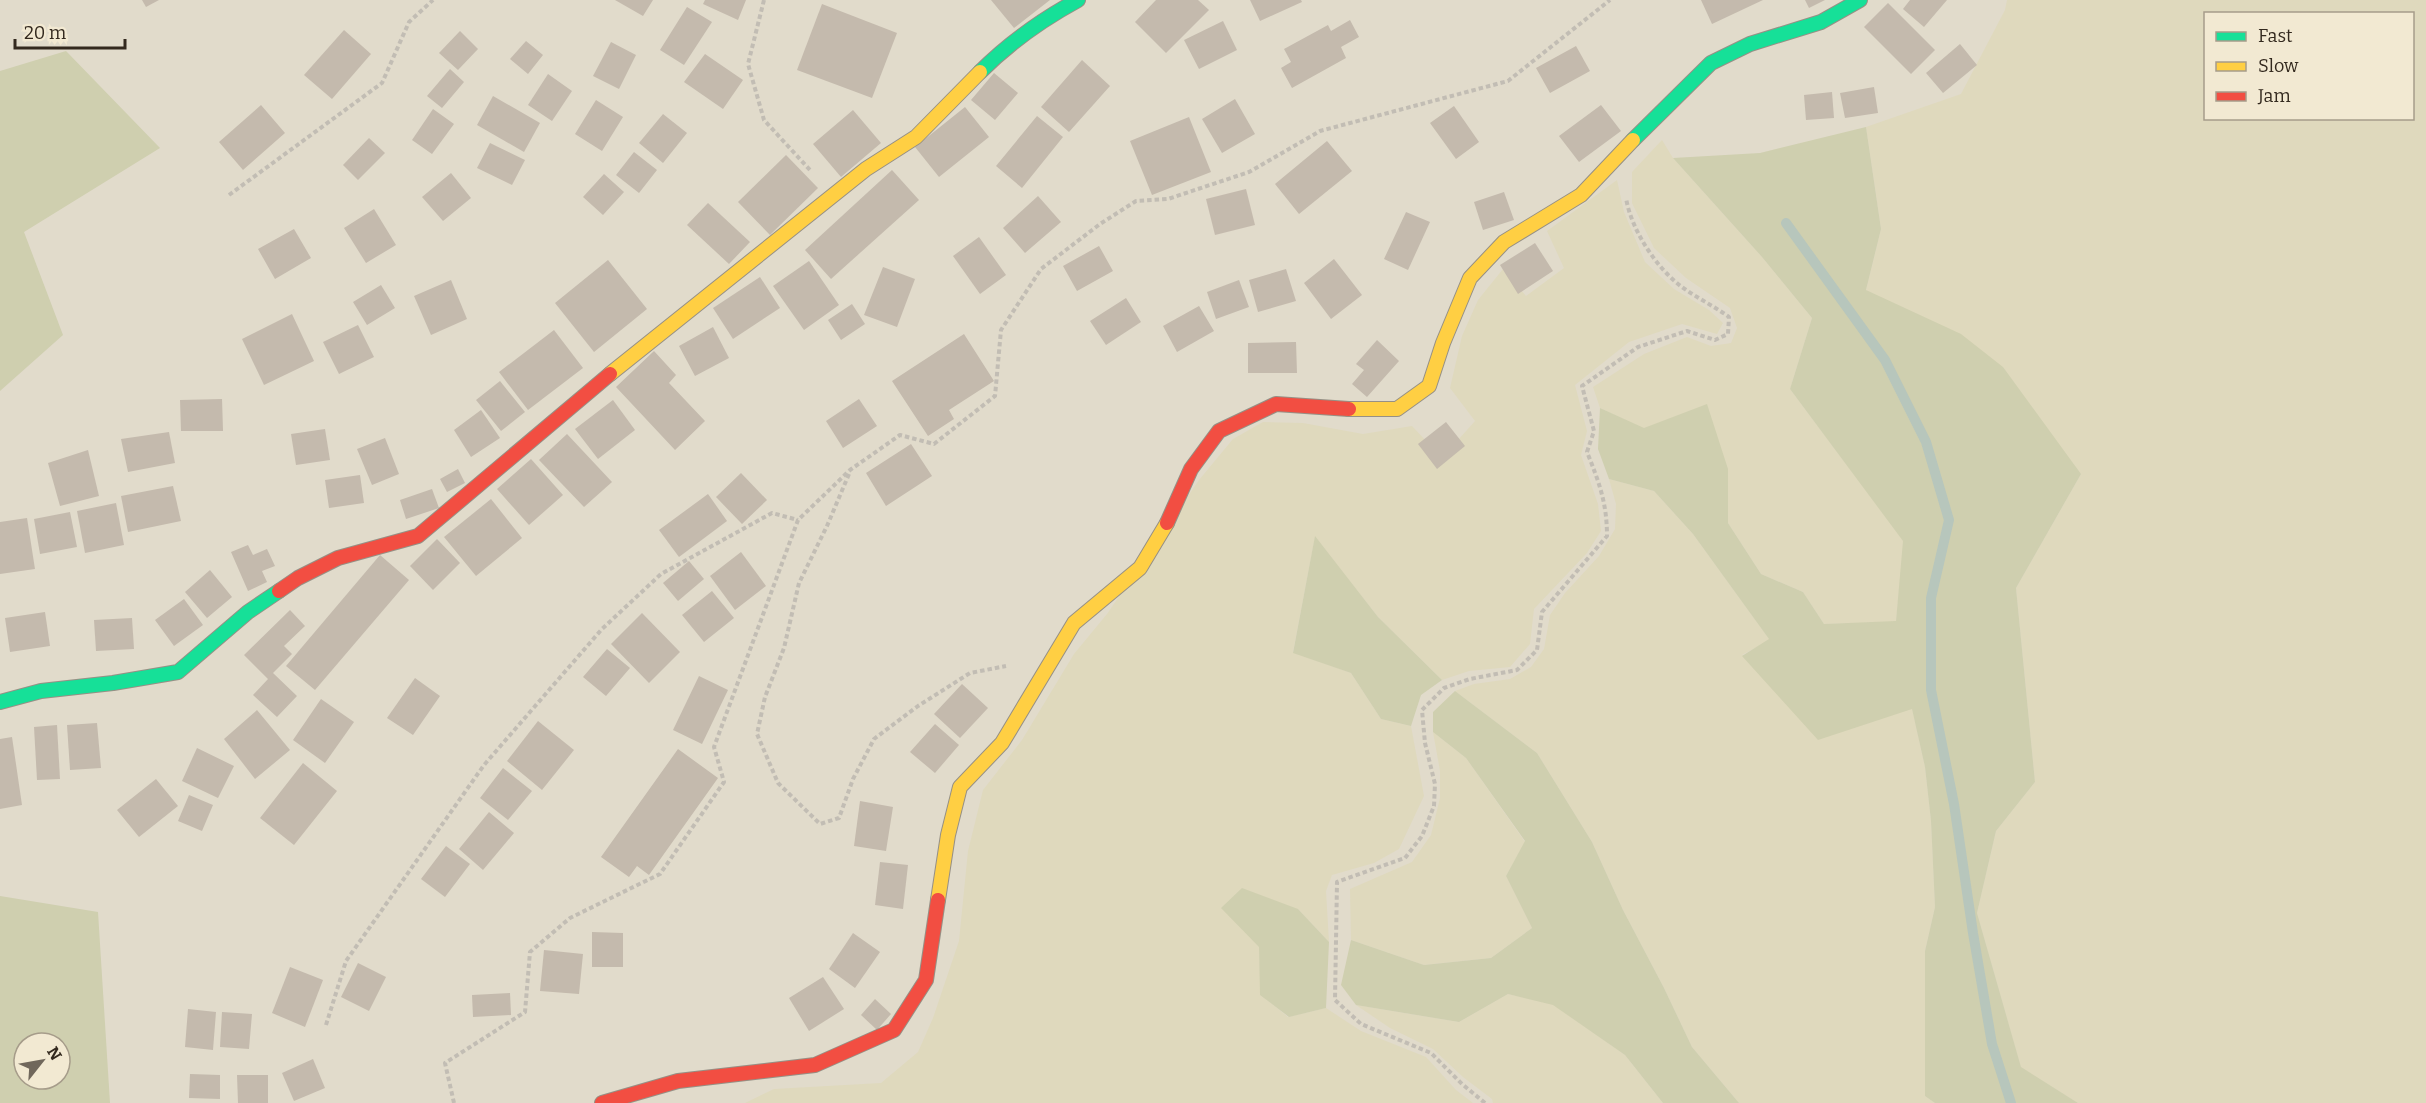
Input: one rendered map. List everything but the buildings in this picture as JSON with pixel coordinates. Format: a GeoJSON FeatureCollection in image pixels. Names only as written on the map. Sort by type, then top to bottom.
{"type":"FeatureCollection","features":[{"type":"Feature","properties":{"kind":"street"},"geometry":{"type":"LineString","coordinates":[[0,702],[41,691],[113,683],[178,672],[248,612],[297,578],[338,558],[418,537],[621,364],[697,306],[866,169],[916,137],[996,56],[1063,8],[1078,0]]}},
{"type":"Feature","properties":{"kind":"street"},"geometry":{"type":"LineString","coordinates":[[602,1103],[678,1081],[815,1065],[894,1030],[926,980],[948,835],[960,787],[1002,743],[1074,623],[1140,568],[1167,523],[1191,469],[1219,430],[1276,404],[1344,409],[1397,409],[1429,386],[1443,342],[1470,279],[1504,242],[1581,195],[1669,103],[1711,63],[1750,44],[1821,22],[1860,0]]}},
{"type":"Feature","properties":{"kind":"path"},"geometry":{"type":"LineString","coordinates":[[229,195],[382,83],[409,22],[433,0]]}},
{"type":"Feature","properties":{"kind":"path"},"geometry":{"type":"LineString","coordinates":[[764,0],[748,64],[764,120],[833,195]]}},
{"type":"Feature","properties":{"kind":"path"},"geometry":{"type":"LineString","coordinates":[[454,1103],[445,1063],[525,1012],[530,952],[570,918],[660,874],[724,782],[714,747],[798,520],[850,470],[900,435],[934,444],[995,396],[1001,330],[1041,269],[1100,224],[1136,201],[1168,199],[1249,172],[1320,131],[1508,81],[1610,0]]}},
{"type":"Feature","properties":{"kind":"path"},"geometry":{"type":"LineString","coordinates":[[1485,1103],[1461,1084],[1431,1053],[1361,1024],[1335,1000],[1337,882],[1405,858],[1422,836],[1434,806],[1435,784],[1425,743],[1422,710],[1444,688],[1470,679],[1516,670],[1537,650],[1542,612],[1607,536],[1607,511],[1587,452],[1594,431],[1582,386],[1638,347],[1687,331],[1715,340],[1728,334],[1728,317],[1681,286],[1652,258],[1628,209],[1619,156]]}},
{"type":"Feature","properties":{"kind":"path"},"geometry":{"type":"LineString","coordinates":[[850,470],[827,526],[799,583],[784,648],[765,697],[757,734],[778,783],[820,824],[839,818],[853,779],[874,739],[918,706],[970,673],[1012,663]]}},
{"type":"Feature","properties":{"kind":"path"},"geometry":{"type":"LineString","coordinates":[[327,1025],[346,961],[484,765],[602,629],[661,574],[707,548],[772,513],[798,520]]}},
{"type":"Feature","properties":{"kind":"shaded area"},"geometry":{"type":"Polygon","coordinates":[[[2007,0],[2426,0],[2426,1103],[2078,1103],[2021,1068],[1977,913],[1996,831],[2035,782],[2016,588],[2081,474],[1866,290],[1881,229],[1866,127],[1961,94],[2005,10],[2007,0]]]}},
{"type":"Feature","properties":{"kind":"shaded area"},"geometry":{"type":"Polygon","coordinates":[[[1662,140],[1673,158],[1762,257],[1812,318],[1790,389],[1904,541],[1896,622],[1824,624],[1803,592],[1761,574],[1728,523],[1728,469],[1600,408],[1593,387],[1644,354],[1687,337],[1711,346],[1731,343],[1737,328],[1730,308],[1686,278],[1654,248],[1632,203],[1632,172],[1662,140]]]}},
{"type":"Feature","properties":{"kind":"shaded area"},"geometry":{"type":"Polygon","coordinates":[[[1617,180],[1624,212],[1645,262],[1674,289],[1709,310],[1723,323],[1717,334],[1682,324],[1629,342],[1575,385],[1587,431],[1581,455],[1598,504],[1601,531],[1587,553],[1534,609],[1530,644],[1510,667],[1469,671],[1442,680],[1378,617],[1315,537],[1293,652],[1351,673],[1381,719],[1411,726],[1424,796],[1399,849],[1374,863],[1332,875],[1326,891],[1329,942],[1298,909],[1259,947],[1261,995],[1288,1017],[1326,1008],[1361,1031],[1426,1057],[1456,1090],[1473,1103],[745,1103],[774,1089],[881,1083],[918,1052],[933,1018],[959,941],[968,851],[983,790],[1022,740],[1074,654],[1107,614],[1199,480],[1233,439],[1263,422],[1303,423],[1363,434],[1412,426],[1442,458],[1475,421],[1450,388],[1462,336],[1478,300],[1503,269],[1526,296],[1564,268],[1547,231],[1617,180]]]}},
{"type":"Feature","properties":{"kind":"shaded area"},"geometry":{"type":"Polygon","coordinates":[[[1609,479],[1654,491],[1693,534],[1770,640],[1742,655],[1912,708],[1925,767],[1931,821],[1935,907],[1925,951],[1925,1096],[1935,1103],[1739,1103],[1692,1047],[1623,910],[1592,842],[1537,753],[1455,691],[1474,684],[1510,679],[1531,667],[1544,649],[1550,615],[1565,593],[1599,556],[1615,529],[1616,504],[1609,479]]]}},
{"type":"Feature","properties":{"kind":"shaded area"},"geometry":{"type":"Polygon","coordinates":[[[1433,732],[1466,758],[1525,842],[1506,876],[1532,928],[1491,958],[1424,965],[1351,940],[1350,889],[1412,862],[1431,835],[1440,798],[1440,771],[1433,732]]]}},
{"type":"Feature","properties":{"kind":"shaded area"},"geometry":{"type":"Polygon","coordinates":[[[1508,994],[1553,1004],[1625,1055],[1663,1103],[1493,1103],[1492,1099],[1463,1077],[1433,1049],[1390,1028],[1356,1005],[1459,1022],[1508,994]]]}},
{"type":"Feature","properties":{"kind":"green space"},"geometry":{"type":"Polygon","coordinates":[[[66,51],[160,148],[24,232],[63,335],[0,391],[0,71],[66,51]]]}},
{"type":"Feature","properties":{"kind":"green space"},"geometry":{"type":"Polygon","coordinates":[[[1866,127],[1881,229],[1866,290],[1961,334],[2003,367],[2081,474],[2016,588],[2035,782],[1996,831],[1977,913],[2021,1067],[2078,1103],[1935,1103],[1925,1096],[1925,951],[1935,907],[1931,821],[1925,767],[1912,709],[1818,740],[1742,656],[1769,639],[1693,534],[1654,491],[1609,479],[1598,449],[1600,408],[1644,428],[1707,404],[1728,469],[1728,523],[1761,574],[1803,592],[1824,624],[1896,621],[1903,541],[1790,389],[1812,318],[1762,257],[1673,158],[1760,153],[1866,127]]]}},
{"type":"Feature","properties":{"kind":"green space"},"geometry":{"type":"Polygon","coordinates":[[[1315,536],[1378,617],[1442,680],[1421,695],[1411,726],[1381,719],[1351,673],[1293,653],[1315,536]]]}},
{"type":"Feature","properties":{"kind":"green space"},"geometry":{"type":"Polygon","coordinates":[[[1455,691],[1537,753],[1592,842],[1623,910],[1692,1047],[1739,1103],[1663,1103],[1625,1055],[1553,1005],[1508,994],[1459,1022],[1356,1005],[1341,985],[1351,940],[1424,965],[1491,958],[1532,928],[1506,876],[1525,841],[1466,758],[1433,732],[1433,712],[1455,691]]]}},
{"type":"Feature","properties":{"kind":"green space"},"geometry":{"type":"Polygon","coordinates":[[[1242,888],[1298,909],[1329,942],[1326,1008],[1289,1017],[1260,995],[1259,947],[1221,908],[1242,888]]]}},
{"type":"Feature","properties":{"kind":"green space"},"geometry":{"type":"Polygon","coordinates":[[[0,896],[98,912],[110,1103],[0,1103],[0,896]]]}},
{"type":"Feature","properties":{"kind":"waterway"},"geometry":{"type":"LineString","coordinates":[[1786,223],[1885,360],[1926,442],[1949,520],[1931,598],[1931,690],[1954,804],[1992,1044],[2011,1103]]}},
{"type":"Feature","properties":{"kind":"traffic: fast"},"geometry":{"type":"LineString","coordinates":[[980,72],[1026,33],[1078,0]]}},
{"type":"Feature","properties":{"kind":"traffic: fast"},"geometry":{"type":"LineString","coordinates":[[1633,140],[1711,63],[1750,44],[1821,22],[1860,0]]}},
{"type":"Feature","properties":{"kind":"traffic: fast"},"geometry":{"type":"LineString","coordinates":[[0,702],[41,691],[113,683],[178,672],[248,612],[279,591]]}},
{"type":"Feature","properties":{"kind":"traffic: slow"},"geometry":{"type":"LineString","coordinates":[[610,374],[866,169],[916,137],[980,72]]}},
{"type":"Feature","properties":{"kind":"traffic: slow"},"geometry":{"type":"LineString","coordinates":[[1349,409],[1397,409],[1429,386],[1443,343],[1470,278],[1504,242],[1581,195],[1633,140]]}},
{"type":"Feature","properties":{"kind":"traffic: slow"},"geometry":{"type":"LineString","coordinates":[[938,900],[948,835],[960,787],[1002,743],[1074,623],[1140,568],[1167,523]]}},
{"type":"Feature","properties":{"kind":"traffic: jam"},"geometry":{"type":"LineString","coordinates":[[279,591],[298,578],[338,558],[418,536],[610,374]]}},
{"type":"Feature","properties":{"kind":"traffic: jam"},"geometry":{"type":"LineString","coordinates":[[1167,523],[1191,469],[1219,431],[1276,404],[1349,409]]}},
{"type":"Feature","properties":{"kind":"traffic: jam"},"geometry":{"type":"LineString","coordinates":[[602,1103],[678,1081],[815,1065],[894,1030],[926,980],[938,900]]}}]}
